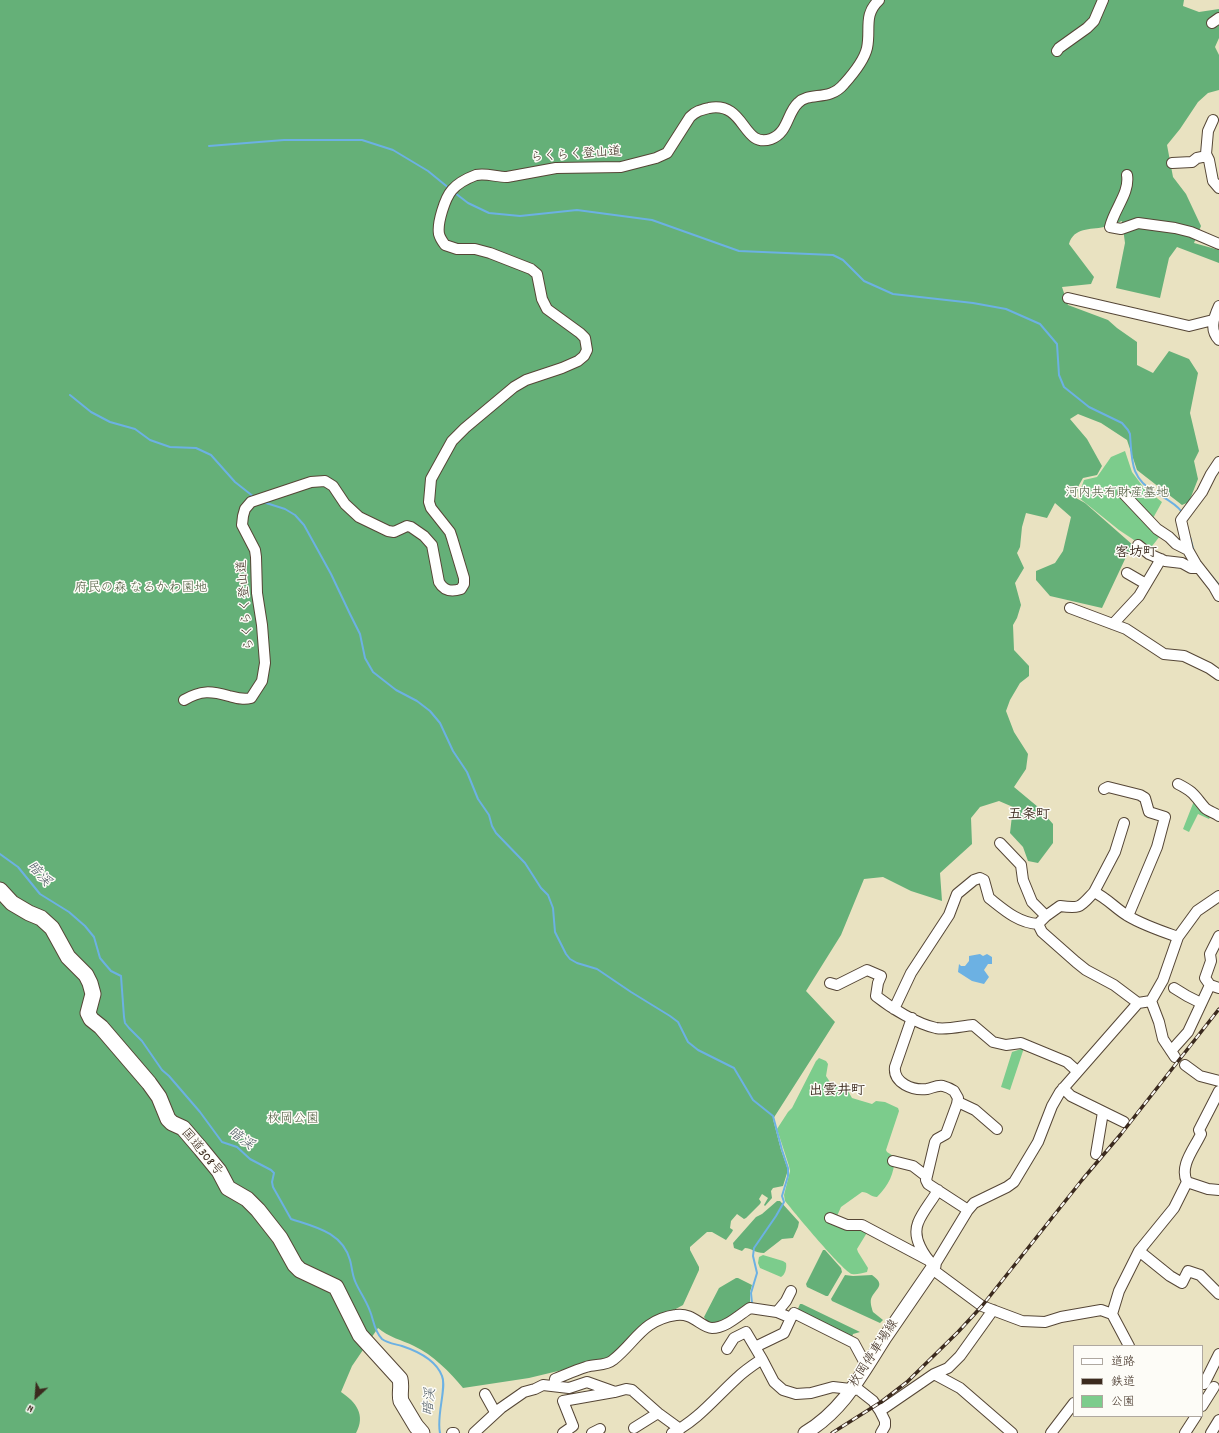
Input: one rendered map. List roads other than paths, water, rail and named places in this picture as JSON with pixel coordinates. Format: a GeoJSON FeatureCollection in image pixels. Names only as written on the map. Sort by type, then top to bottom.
{"type":"FeatureCollection","features":[{"type":"Feature","properties":{"kind":"highway","name":"国道308号"},"geometry":{"type":"LineString","coordinates":[[0,890],[12,903],[41,918],[52,928],[68,957],[86,975],[90,982],[93,994],[88,1013],[89,1016],[99,1024],[149,1083],[159,1097],[168,1119],[172,1123],[183,1128],[219,1171],[228,1188],[247,1199],[258,1210],[280,1238],[295,1265],[300,1270],[336,1287],[360,1335],[400,1379],[401,1401],[422,1433]]}},
{"type":"Feature","properties":{"kind":"main road","name":"枚岡停車場線"},"geometry":{"type":"LineString","coordinates":[[805,1433],[818,1425],[837,1408],[852,1390],[932,1265]]}},
{"type":"Feature","properties":{"kind":"street","name":"らくらく登山道"},"geometry":{"type":"LineString","coordinates":[[184,700],[194,694],[204,692],[220,693],[245,699],[251,698],[262,681],[265,663],[262,625],[257,593],[256,557],[255,550],[242,525],[245,509],[251,502],[318,480],[325,481],[333,486],[345,504],[359,517],[388,531],[394,532],[407,526],[418,531],[429,540],[432,545],[441,587],[446,590],[453,591],[461,589],[464,584],[463,571],[450,532],[431,508],[429,502],[428,495],[431,479],[452,441],[520,382],[562,368],[578,361],[584,356],[587,350],[585,338],[547,310],[542,299],[537,274],[531,269],[490,253],[475,249],[457,249],[445,245],[439,234],[440,219],[452,190],[468,178],[478,175],[488,174],[507,177],[556,168],[621,167],[656,158],[667,153],[690,117],[695,112],[716,107],[724,108],[733,112],[750,135],[755,138],[765,140],[777,136],[784,128],[798,102],[804,99],[832,94],[843,85],[851,75],[865,54],[867,48],[870,12],[879,0]]}},
{"type":"Feature","properties":{"kind":"street"},"geometry":{"type":"LineString","coordinates":[[1057,51],[1058,48],[1091,25],[1103,0]]}},
{"type":"Feature","properties":{"kind":"street"},"geometry":{"type":"LineString","coordinates":[[1213,120],[1208,131],[1206,154],[1213,181],[1219,188]]}},
{"type":"Feature","properties":{"kind":"street"},"geometry":{"type":"LineString","coordinates":[[1172,163],[1192,162],[1197,158],[1207,156]]}},
{"type":"Feature","properties":{"kind":"street"},"geometry":{"type":"LineString","coordinates":[[1127,174],[1128,180],[1125,195],[1113,217],[1110,227],[1121,229],[1138,224],[1175,228],[1191,232],[1219,244]]}},
{"type":"Feature","properties":{"kind":"street"},"geometry":{"type":"LineString","coordinates":[[1068,298],[1188,326],[1213,320]]}},
{"type":"Feature","properties":{"kind":"street"},"geometry":{"type":"LineString","coordinates":[[1219,306],[1213,320],[1214,333],[1219,340]]}},
{"type":"Feature","properties":{"kind":"street"},"geometry":{"type":"LineString","coordinates":[[1219,462],[1202,492],[1182,520],[1188,550],[1219,596]]}},
{"type":"Feature","properties":{"kind":"street"},"geometry":{"type":"LineString","coordinates":[[1123,493],[1157,529],[1176,544],[1188,550]]}},
{"type":"Feature","properties":{"kind":"street"},"geometry":{"type":"LineString","coordinates":[[1138,545],[1150,554],[1165,561],[1182,563],[1191,568],[1199,568]]}},
{"type":"Feature","properties":{"kind":"street"},"geometry":{"type":"LineString","coordinates":[[1113,624],[1138,596],[1160,559]]}},
{"type":"Feature","properties":{"kind":"street"},"geometry":{"type":"LineString","coordinates":[[1127,573],[1146,584]]}},
{"type":"Feature","properties":{"kind":"street"},"geometry":{"type":"LineString","coordinates":[[1070,608],[1126,629],[1164,654],[1184,656],[1209,668],[1219,675]]}},
{"type":"Feature","properties":{"kind":"street"},"geometry":{"type":"LineString","coordinates":[[1178,784],[1195,795],[1205,809],[1219,816]]}},
{"type":"Feature","properties":{"kind":"street"},"geometry":{"type":"LineString","coordinates":[[1104,788],[1108,787],[1140,795],[1145,798],[1149,812],[1165,817],[1157,847],[1128,916]]}},
{"type":"Feature","properties":{"kind":"street"},"geometry":{"type":"LineString","coordinates":[[894,1009],[911,972],[950,915],[957,894],[974,880],[980,878],[984,880],[989,898],[1009,912],[1014,918],[1032,924],[1038,924],[1060,906],[1073,908],[1081,906],[1094,892],[1115,852],[1124,823]]}},
{"type":"Feature","properties":{"kind":"street"},"geometry":{"type":"LineString","coordinates":[[1000,843],[1021,865],[1023,880],[1032,902],[1046,916]]}},
{"type":"Feature","properties":{"kind":"street"},"geometry":{"type":"LineString","coordinates":[[1094,892],[1128,916],[1157,929],[1178,936]]}},
{"type":"Feature","properties":{"kind":"street"},"geometry":{"type":"LineString","coordinates":[[1151,1001],[1163,980],[1178,936],[1197,911],[1217,900]]}},
{"type":"Feature","properties":{"kind":"street"},"geometry":{"type":"LineString","coordinates":[[1038,924],[1042,932],[1086,970],[1114,985],[1138,1003]]}},
{"type":"Feature","properties":{"kind":"street"},"geometry":{"type":"LineString","coordinates":[[1151,1001],[1159,1022],[1163,1039],[1173,1054],[1188,1032],[1201,1003],[1215,986],[1205,978],[1211,961],[1210,954],[1219,936]]}},
{"type":"Feature","properties":{"kind":"street"},"geometry":{"type":"LineString","coordinates":[[830,983],[837,985],[867,970],[881,976],[878,983],[876,996],[894,1009],[912,1018],[937,1028],[973,1025],[993,1042],[1006,1045],[1021,1043],[1067,1062],[1077,1071]]}},
{"type":"Feature","properties":{"kind":"street"},"geometry":{"type":"LineString","coordinates":[[1174,988],[1201,1003]]}},
{"type":"Feature","properties":{"kind":"street"},"geometry":{"type":"LineString","coordinates":[[932,1265],[974,1203],[1007,1188],[1014,1182],[1038,1142],[1052,1106],[1063,1088],[1077,1071],[1138,1003],[1151,1001]]}},
{"type":"Feature","properties":{"kind":"street"},"geometry":{"type":"LineString","coordinates":[[912,1018],[894,1073],[896,1078],[901,1082],[915,1088],[928,1088],[935,1086],[948,1087],[954,1091],[958,1098],[958,1102],[946,1134],[937,1139],[935,1142],[926,1180],[928,1184],[968,1210]]}},
{"type":"Feature","properties":{"kind":"street"},"geometry":{"type":"LineString","coordinates":[[1185,1065],[1200,1076],[1219,1081]]}},
{"type":"Feature","properties":{"kind":"street"},"geometry":{"type":"LineString","coordinates":[[1063,1088],[1071,1096],[1124,1122]]}},
{"type":"Feature","properties":{"kind":"street"},"geometry":{"type":"LineString","coordinates":[[1219,1091],[1198,1130],[1201,1134],[1184,1168],[1184,1176],[1187,1182],[1208,1189],[1219,1190]]}},
{"type":"Feature","properties":{"kind":"street"},"geometry":{"type":"LineString","coordinates":[[958,1102],[974,1110],[997,1129]]}},
{"type":"Feature","properties":{"kind":"street"},"geometry":{"type":"LineString","coordinates":[[1096,1154],[1103,1112]]}},
{"type":"Feature","properties":{"kind":"street"},"geometry":{"type":"LineString","coordinates":[[893,1162],[913,1166],[926,1176]]}},
{"type":"Feature","properties":{"kind":"street"},"geometry":{"type":"LineString","coordinates":[[1112,1314],[1126,1273],[1139,1251],[1174,1208],[1187,1182]]}},
{"type":"Feature","properties":{"kind":"street"},"geometry":{"type":"LineString","coordinates":[[932,1265],[919,1244],[917,1224],[938,1190]]}},
{"type":"Feature","properties":{"kind":"street"},"geometry":{"type":"LineString","coordinates":[[830,1218],[847,1225],[862,1226],[932,1265],[982,1306],[1022,1321],[1045,1322],[1061,1317],[1101,1310],[1112,1314],[1126,1342]]}},
{"type":"Feature","properties":{"kind":"street"},"geometry":{"type":"LineString","coordinates":[[1139,1251],[1170,1276],[1182,1283],[1188,1271],[1200,1275],[1219,1294]]}},
{"type":"Feature","properties":{"kind":"street"},"geometry":{"type":"LineString","coordinates":[[777,1312],[786,1301],[791,1291]]}},
{"type":"Feature","properties":{"kind":"street"},"geometry":{"type":"LineString","coordinates":[[554,1386],[555,1379],[587,1366],[612,1362],[647,1326],[660,1318],[677,1315],[688,1316],[713,1328],[727,1323],[750,1308],[777,1312],[791,1318]]}},
{"type":"Feature","properties":{"kind":"street"},"geometry":{"type":"LineString","coordinates":[[880,1411],[934,1374],[948,1368],[960,1356],[992,1310]]}},
{"type":"Feature","properties":{"kind":"street"},"geometry":{"type":"LineString","coordinates":[[755,1347],[784,1333],[794,1313],[854,1343],[866,1367]]}},
{"type":"Feature","properties":{"kind":"street"},"geometry":{"type":"LineString","coordinates":[[727,1349],[734,1338],[746,1332],[774,1382],[783,1390],[796,1394],[811,1393],[833,1386],[859,1390],[873,1401],[880,1411],[885,1421],[885,1426],[881,1433]]}},
{"type":"Feature","properties":{"kind":"street"},"geometry":{"type":"LineString","coordinates":[[1203,1404],[1210,1386],[1219,1354]]}},
{"type":"Feature","properties":{"kind":"street"},"geometry":{"type":"LineString","coordinates":[[563,1433],[573,1426],[563,1401],[626,1389],[632,1390],[676,1431],[716,1399],[737,1378],[762,1359]]}},
{"type":"Feature","properties":{"kind":"street"},"geometry":{"type":"LineString","coordinates":[[934,1374],[960,1388],[1012,1433]]}},
{"type":"Feature","properties":{"kind":"street"},"geometry":{"type":"LineString","coordinates":[[474,1433],[496,1412],[524,1392],[542,1385],[569,1388],[587,1382],[615,1392]]}},
{"type":"Feature","properties":{"kind":"street"},"geometry":{"type":"LineString","coordinates":[[485,1394],[496,1412]]}},
{"type":"Feature","properties":{"kind":"street"},"geometry":{"type":"LineString","coordinates":[[1051,1433],[1073,1404]]}},
{"type":"Feature","properties":{"kind":"street"},"geometry":{"type":"LineString","coordinates":[[634,1428],[658,1413]]}},
{"type":"Feature","properties":{"kind":"street"},"geometry":{"type":"LineString","coordinates":[[1185,1433],[1195,1417]]}},
{"type":"Feature","properties":{"kind":"street"},"geometry":{"type":"LineString","coordinates":[[1211,1433],[1219,1420]]}},
{"type":"Feature","properties":{"kind":"water"},"geometry":{"type":"Polygon","coordinates":[[[980,954],[983,956],[987,954],[992,957],[992,964],[988,964],[984,970],[989,977],[984,984],[972,981],[958,972],[959,964],[961,966],[965,966],[969,961],[969,956],[980,954]]]}},
{"type":"Feature","properties":{"kind":"waterway"},"geometry":{"type":"LineString","coordinates":[[209,146],[284,140],[362,140],[393,150],[428,171],[450,189]]}},
{"type":"Feature","properties":{"kind":"waterway"},"geometry":{"type":"LineString","coordinates":[[455,193],[468,203],[489,213],[520,216],[577,210],[652,220],[739,251],[833,255],[843,260],[864,281],[893,294],[973,303],[1006,309],[1040,324],[1057,344],[1059,375],[1064,387],[1089,407],[1122,423],[1130,434],[1132,461],[1141,481],[1182,512]]}},
{"type":"Feature","properties":{"kind":"waterway"},"geometry":{"type":"LineString","coordinates":[[70,395],[91,412],[110,422],[135,429],[150,440],[170,447],[196,448],[211,455],[235,482],[254,497]]}},
{"type":"Feature","properties":{"kind":"waterway"},"geometry":{"type":"LineString","coordinates":[[263,502],[285,509],[295,515],[304,525],[331,574],[360,634],[365,658],[373,672],[396,690],[417,701],[430,711],[440,723],[453,751],[467,772],[478,799],[489,815],[496,833],[525,863],[541,888],[548,895],[553,908],[555,932],[570,959],[577,963],[597,969],[678,1022],[688,1042],[698,1050],[734,1068],[753,1100],[773,1116],[788,1168],[788,1176],[782,1196],[784,1202],[754,1248],[753,1256],[757,1273],[751,1293],[752,1303]]}},
{"type":"Feature","properties":{"kind":"waterway"},"geometry":{"type":"LineString","coordinates":[[1190,537],[1194,552]]}},
{"type":"Feature","properties":{"kind":"waterway"},"geometry":{"type":"LineString","coordinates":[[1208,572],[1219,585]]}},
{"type":"Feature","properties":{"kind":"waterway","name":"暗渓"},"geometry":{"type":"LineString","coordinates":[[0,854],[18,867],[40,894],[69,912],[85,926],[94,937],[100,958],[111,971],[121,976],[125,1023],[142,1041],[162,1070],[200,1112],[222,1142],[237,1147],[250,1159],[274,1173],[272,1182],[273,1187],[291,1219],[318,1228],[334,1237],[341,1243],[350,1260],[353,1276],[368,1307],[379,1336],[386,1342],[420,1353],[431,1361],[439,1370],[443,1381],[443,1394],[439,1418],[440,1433]]}},
{"type":"Feature","properties":{"kind":"railway"},"geometry":{"type":"LineString","coordinates":[[832,1433],[881,1402],[907,1382],[982,1306],[1082,1180],[1121,1134],[1219,1009]]}},
{"type":"Feature","properties":{"kind":"district","name":"客坊町"},"geometry":{"type":"Point","coordinates":[1136,554]}},
{"type":"Feature","properties":{"kind":"district","name":"五条町"},"geometry":{"type":"Point","coordinates":[1029,816]}},
{"type":"Feature","properties":{"kind":"district","name":"出雲井町"},"geometry":{"type":"Point","coordinates":[837,1092]}},
{"type":"Feature","properties":{"kind":"park label","name":"河内共有財産墓地"},"geometry":{"type":"Point","coordinates":[1117,494]}},
{"type":"Feature","properties":{"kind":"park label","name":"府民の森 なるかわ園地"},"geometry":{"type":"Point","coordinates":[141,589]}},
{"type":"Feature","properties":{"kind":"park label","name":"枚岡公園"},"geometry":{"type":"Point","coordinates":[293,1120]}}]}
